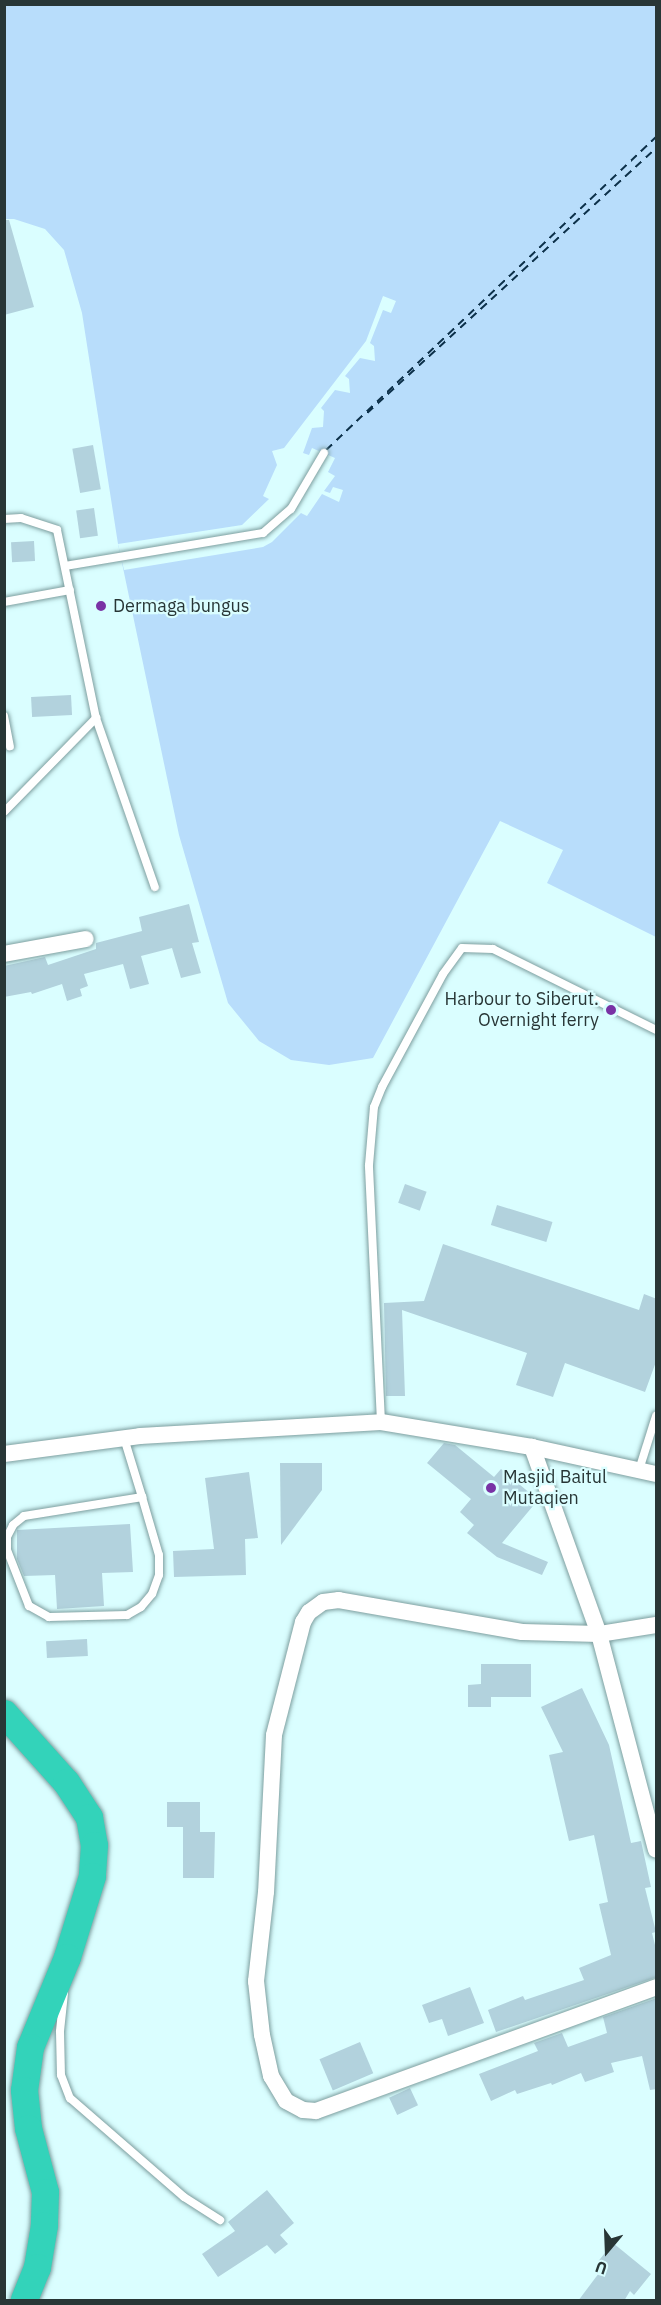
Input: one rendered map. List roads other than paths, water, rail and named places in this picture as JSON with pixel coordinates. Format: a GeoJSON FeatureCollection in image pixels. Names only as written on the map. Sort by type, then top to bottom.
{"type":"FeatureCollection","features":[{"type":"Feature","properties":{"kind":"highway"},"geometry":{"type":"LineString","coordinates":[[4,1713],[66,1782],[89,1817],[94,1845],[92,1876],[67,1957],[30,2047],[24,2090],[28,2128],[45,2192],[44,2225],[37,2267],[24,2301]]}},
{"type":"Feature","properties":{"kind":"street"},"geometry":{"type":"LineString","coordinates":[[4,954],[86,939]]}},
{"type":"Feature","properties":{"kind":"street"},"geometry":{"type":"LineString","coordinates":[[4,1454],[124,1438],[374,1423],[532,1447],[657,1474]]}},
{"type":"Feature","properties":{"kind":"street"},"geometry":{"type":"LineString","coordinates":[[532,1447],[599,1634],[654,1826],[657,1850]]}},
{"type":"Feature","properties":{"kind":"street"},"geometry":{"type":"LineString","coordinates":[[657,1625],[599,1634],[522,1632],[339,1600],[323,1602],[309,1612],[303,1622],[274,1735],[266,1892],[256,1981],[262,2035],[271,2076],[286,2101],[303,2110],[316,2111],[657,1987]]}},
{"type":"Feature","properties":{"kind":"lane"},"geometry":{"type":"LineString","coordinates":[[65,566],[263,533],[291,509],[324,453]]}},
{"type":"Feature","properties":{"kind":"lane"},"geometry":{"type":"LineString","coordinates":[[4,519],[21,518],[57,530],[96,718],[154,887]]}},
{"type":"Feature","properties":{"kind":"lane"},"geometry":{"type":"LineString","coordinates":[[4,602],[70,590]]}},
{"type":"Feature","properties":{"kind":"lane"},"geometry":{"type":"LineString","coordinates":[[4,716],[10,746]]}},
{"type":"Feature","properties":{"kind":"lane"},"geometry":{"type":"LineString","coordinates":[[4,812],[96,718]]}},
{"type":"Feature","properties":{"kind":"lane"},"geometry":{"type":"LineString","coordinates":[[374,1423],[369,1165],[374,1107],[382,1087],[443,974],[462,948],[493,950],[657,1030]]}},
{"type":"Feature","properties":{"kind":"lane"},"geometry":{"type":"LineString","coordinates":[[639,1470],[657,1416]]}},
{"type":"Feature","properties":{"kind":"lane"},"geometry":{"type":"LineString","coordinates":[[124,1438],[142,1497],[159,1555],[159,1575],[152,1594],[141,1607],[127,1615],[49,1617],[29,1606],[6,1550],[7,1537],[13,1525],[24,1516],[142,1497]]}},
{"type":"Feature","properties":{"kind":"lane"},"geometry":{"type":"LineString","coordinates":[[67,1957],[61,2075],[70,2098],[184,2197],[220,2220]]}},
{"type":"Feature","properties":{"kind":"water"},"geometry":{"type":"Polygon","coordinates":[[[5,5],[656,5],[656,937],[547,883],[563,850],[500,821],[373,1058],[329,1065],[291,1060],[259,1041],[228,1003],[179,835],[118,544],[82,313],[64,250],[45,229],[14,219],[5,219],[5,5]]]}},
{"type":"Feature","properties":{"kind":"place","name":"Dermaga bungus"},"geometry":{"type":"Point","coordinates":[101,606]}},
{"type":"Feature","properties":{"kind":"place","name":"Harbour to Siberut. Overnight ferry"},"geometry":{"type":"Point","coordinates":[611,1010]}},
{"type":"Feature","properties":{"kind":"place","name":"Masjid Baitul Mutaqien"},"geometry":{"type":"Point","coordinates":[491,1488]}}]}
